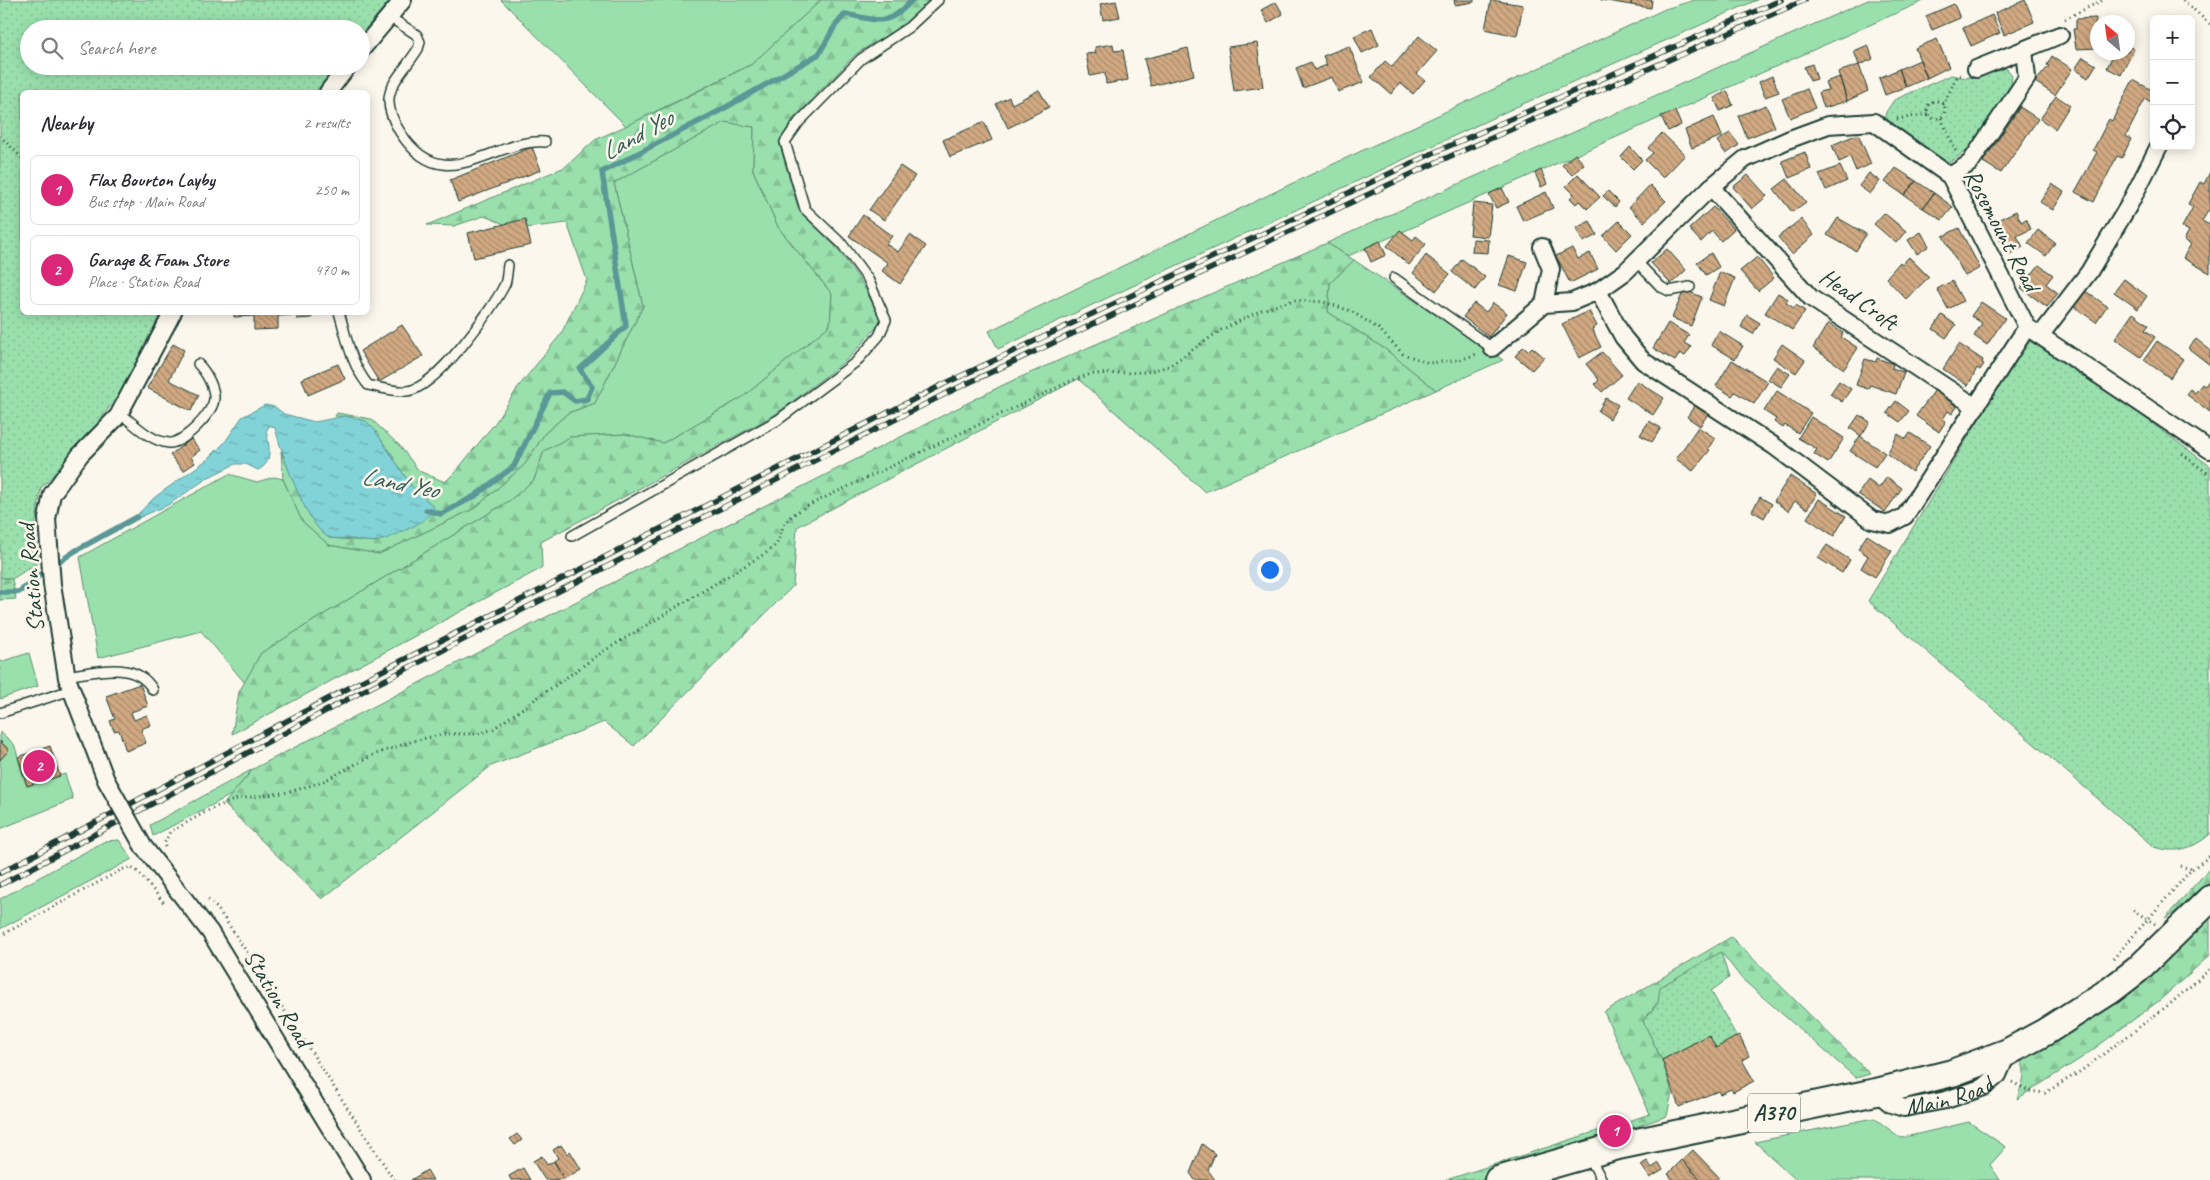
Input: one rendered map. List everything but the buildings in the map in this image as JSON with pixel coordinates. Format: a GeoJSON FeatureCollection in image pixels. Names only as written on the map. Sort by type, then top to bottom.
{"type":"FeatureCollection","features":[{"type":"Feature","properties":{"kind":"main road","name":"Main Road"},"geometry":{"type":"LineString","coordinates":[[1498,1180],[1618,1146],[1876,1092],[1952,1073],[2003,1063],[2045,1032],[2089,1006],[2137,970],[2210,899]]}},
{"type":"Feature","properties":{"kind":"street"},"geometry":{"type":"LineString","coordinates":[[370,39],[403,0]]}},
{"type":"Feature","properties":{"kind":"street"},"geometry":{"type":"LineString","coordinates":[[1976,69],[2060,35]]}},
{"type":"Feature","properties":{"kind":"street"},"geometry":{"type":"LineString","coordinates":[[1956,172],[1970,163],[2027,78],[2024,50]]}},
{"type":"Feature","properties":{"kind":"street"},"geometry":{"type":"LineString","coordinates":[[330,90],[341,75]]}},
{"type":"Feature","properties":{"kind":"street"},"geometry":{"type":"LineString","coordinates":[[1492,348],[1544,304],[1572,302],[1598,291],[1625,272],[1711,187],[1745,160],[1790,139],[1828,125],[1874,122]]}},
{"type":"Feature","properties":{"kind":"street","name":"Rosemount Road"},"geometry":{"type":"LineString","coordinates":[[1874,122],[1956,172],[2033,331],[2210,450]]}},
{"type":"Feature","properties":{"kind":"street"},"geometry":{"type":"LineString","coordinates":[[1598,291],[1623,337],[1642,361],[1774,446],[1872,520],[1890,524],[1905,516],[2008,358],[2093,264],[2129,205],[2158,150]]}},
{"type":"Feature","properties":{"kind":"street","name":"Head Croft"},"geometry":{"type":"LineString","coordinates":[[1711,187],[1811,298],[1976,406]]}},
{"type":"Feature","properties":{"kind":"street"},"geometry":{"type":"LineString","coordinates":[[1542,247],[1551,269],[1544,304]]}},
{"type":"Feature","properties":{"kind":"street","name":"Station Road"},"geometry":{"type":"LineString","coordinates":[[171,315],[120,413],[80,455],[52,494],[47,519],[48,542],[52,584],[69,683],[106,780],[143,846],[196,900],[210,932],[362,1180]]}},
{"type":"Feature","properties":{"kind":"lane"},"geometry":{"type":"LineString","coordinates":[[572,536],[778,420],[856,362],[878,336],[886,320],[868,279],[842,244],[805,209],[785,142],[799,122],[861,59],[909,27],[938,0]]}},
{"type":"Feature","properties":{"kind":"lane"},"geometry":{"type":"LineString","coordinates":[[388,16],[417,35],[420,42],[414,55],[389,90],[388,100],[400,132],[412,147],[427,159],[454,165],[481,159],[521,144],[545,142]]}},
{"type":"Feature","properties":{"kind":"lane"},"geometry":{"type":"LineString","coordinates":[[1636,261],[1661,287],[1669,292],[1690,287]]}},
{"type":"Feature","properties":{"kind":"lane"},"geometry":{"type":"LineString","coordinates":[[341,315],[353,361],[358,373],[368,385],[408,391],[425,382],[447,364],[485,318],[506,283],[508,265]]}},
{"type":"Feature","properties":{"kind":"lane"},"geometry":{"type":"LineString","coordinates":[[1394,278],[1492,348]]}},
{"type":"Feature","properties":{"kind":"lane"},"geometry":{"type":"LineString","coordinates":[[120,413],[152,437],[162,442],[172,443],[181,438],[201,422],[211,410],[215,398],[211,385],[198,364]]}},
{"type":"Feature","properties":{"kind":"lane"},"geometry":{"type":"LineString","coordinates":[[0,714],[97,671],[122,670],[142,676],[153,690]]}},
{"type":"Feature","properties":{"kind":"lane"},"geometry":{"type":"LineString","coordinates":[[1588,1154],[1602,1180]]}},
{"type":"Feature","properties":{"kind":"path"},"geometry":{"type":"LineString","coordinates":[[2060,35],[2057,23],[2103,0]]}},
{"type":"Feature","properties":{"kind":"path"},"geometry":{"type":"LineString","coordinates":[[2184,0],[2210,24]]}},
{"type":"Feature","properties":{"kind":"path"},"geometry":{"type":"LineString","coordinates":[[1943,105],[1957,76]]}},
{"type":"Feature","properties":{"kind":"path"},"geometry":{"type":"LineString","coordinates":[[1928,114],[1928,108],[1931,103],[1939,102],[1943,105],[1945,111],[1941,118],[1956,172]]}},
{"type":"Feature","properties":{"kind":"path"},"geometry":{"type":"LineString","coordinates":[[1874,122],[1928,114],[1934,119],[1941,118]]}},
{"type":"Feature","properties":{"kind":"path"},"geometry":{"type":"LineString","coordinates":[[0,136],[20,156]]}},
{"type":"Feature","properties":{"kind":"path"},"geometry":{"type":"LineString","coordinates":[[166,850],[164,844],[170,832],[211,809],[237,799],[289,792],[322,782],[373,755],[413,741],[445,734],[478,734],[493,729],[604,651],[766,553],[776,544],[784,524],[794,514],[807,506],[1073,380],[1091,374],[1147,372],[1169,366],[1221,330],[1262,310],[1294,300],[1324,302],[1351,311],[1379,329],[1403,354],[1429,363],[1460,360],[1492,348]]}},
{"type":"Feature","properties":{"kind":"path"},"geometry":{"type":"LineString","coordinates":[[2141,929],[2192,869],[2210,856]]}},
{"type":"Feature","properties":{"kind":"path"},"geometry":{"type":"LineString","coordinates":[[2180,866],[2192,869]]}},
{"type":"Feature","properties":{"kind":"path"},"geometry":{"type":"LineString","coordinates":[[0,936],[130,867],[138,872],[171,910],[181,912],[196,900],[217,908],[394,1180]]}},
{"type":"Feature","properties":{"kind":"path"},"geometry":{"type":"LineString","coordinates":[[2003,1063],[2029,1091],[2045,1093],[2081,1071],[2170,1004],[2210,969]]}},
{"type":"Feature","properties":{"kind":"green space"},"geometry":{"type":"Polygon","coordinates":[[[0,0],[390,0],[370,23],[370,20],[20,20],[20,75],[329,75],[318,90],[20,90],[20,315],[160,315],[125,386],[84,442],[41,488],[35,527],[39,562],[12,579],[0,577],[0,0]]]}},
{"type":"Feature","properties":{"kind":"green space"},"geometry":{"type":"Polygon","coordinates":[[[501,0],[821,0],[752,64],[626,126],[501,0]]]}},
{"type":"Feature","properties":{"kind":"green space"},"geometry":{"type":"Polygon","coordinates":[[[821,0],[930,1],[903,25],[856,54],[794,118],[779,142],[799,211],[836,247],[862,283],[881,320],[875,329],[849,358],[776,414],[541,542],[542,568],[232,734],[239,692],[261,653],[509,501],[534,480],[544,451],[570,437],[625,434],[663,443],[743,397],[830,325],[832,294],[778,227],[753,170],[754,127],[725,122],[614,183],[643,306],[595,403],[568,413],[545,433],[525,464],[475,508],[379,554],[329,545],[302,521],[283,479],[281,451],[298,492],[321,531],[329,538],[376,542],[428,517],[430,503],[406,479],[378,436],[366,425],[352,418],[335,416],[337,413],[371,419],[399,445],[419,471],[445,482],[495,423],[519,386],[561,334],[587,280],[567,223],[517,229],[484,216],[454,226],[427,225],[565,167],[595,140],[677,102],[752,64],[821,0]]]}},
{"type":"Feature","properties":{"kind":"green space"},"geometry":{"type":"Polygon","coordinates":[[[1695,0],[1757,0],[1516,107],[998,349],[989,331],[1295,182],[1665,9],[1695,0]]]}},
{"type":"Feature","properties":{"kind":"green space"},"geometry":{"type":"Polygon","coordinates":[[[1868,0],[1926,0],[1348,256],[1327,243],[1868,0]]]}},
{"type":"Feature","properties":{"kind":"green space"},"geometry":{"type":"Polygon","coordinates":[[[1995,67],[2007,69],[2012,75],[2011,85],[1968,150],[1950,162],[1937,158],[1884,121],[1886,112],[1894,100],[1951,75],[1967,78],[1995,67]]]}},
{"type":"Feature","properties":{"kind":"green space"},"geometry":{"type":"Polygon","coordinates":[[[725,122],[754,127],[753,170],[778,227],[832,294],[830,325],[743,397],[663,443],[625,434],[570,437],[544,451],[534,480],[509,501],[261,653],[245,683],[201,631],[98,658],[80,557],[229,474],[257,482],[274,477],[283,479],[302,521],[329,545],[379,554],[475,508],[525,464],[545,433],[568,413],[595,403],[643,306],[614,183],[725,122]]]}},
{"type":"Feature","properties":{"kind":"green space"},"geometry":{"type":"Polygon","coordinates":[[[1327,243],[1354,260],[1330,283],[1328,312],[1385,349],[1436,390],[1205,492],[1078,379],[797,527],[793,586],[634,746],[604,722],[491,766],[322,899],[224,804],[253,769],[610,584],[1005,384],[1327,243]]]}},
{"type":"Feature","properties":{"kind":"green space"},"geometry":{"type":"Polygon","coordinates":[[[1354,260],[1503,360],[1436,390],[1385,349],[1328,312],[1330,283],[1354,260]]]}},
{"type":"Feature","properties":{"kind":"green space"},"geometry":{"type":"Polygon","coordinates":[[[2030,342],[2042,342],[2210,466],[2210,834],[2191,847],[2169,850],[2154,847],[1868,601],[2022,349],[2030,342]]]}},
{"type":"Feature","properties":{"kind":"green space"},"geometry":{"type":"Polygon","coordinates":[[[0,577],[12,579],[16,599],[0,600],[0,577]]]}},
{"type":"Feature","properties":{"kind":"green space"},"geometry":{"type":"Polygon","coordinates":[[[29,653],[38,686],[0,699],[0,662],[29,653]]]}},
{"type":"Feature","properties":{"kind":"green space"},"geometry":{"type":"Polygon","coordinates":[[[0,732],[14,744],[27,786],[65,774],[73,799],[0,829],[0,732]]]}},
{"type":"Feature","properties":{"kind":"green space"},"geometry":{"type":"Polygon","coordinates":[[[253,769],[231,795],[153,836],[150,825],[253,769]]]}},
{"type":"Feature","properties":{"kind":"green space"},"geometry":{"type":"Polygon","coordinates":[[[119,840],[132,859],[0,929],[0,899],[105,841],[119,840]]]}},
{"type":"Feature","properties":{"kind":"green space"},"geometry":{"type":"Polygon","coordinates":[[[2210,868],[2210,882],[2185,906],[2165,918],[2210,868]]]}},
{"type":"Feature","properties":{"kind":"green space"},"geometry":{"type":"Polygon","coordinates":[[[2210,917],[2210,955],[2160,1000],[2083,1057],[2017,1099],[2024,1075],[2021,1061],[2101,1013],[2144,979],[2210,917]]]}},
{"type":"Feature","properties":{"kind":"green space"},"geometry":{"type":"Polygon","coordinates":[[[1731,937],[1870,1074],[1856,1078],[1742,979],[1721,952],[1658,1003],[1643,1021],[1662,1060],[1672,1092],[1667,1116],[1482,1180],[1446,1180],[1650,1114],[1604,1012],[1731,937]]]}},
{"type":"Feature","properties":{"kind":"green space"},"geometry":{"type":"Polygon","coordinates":[[[1721,952],[1729,978],[1711,991],[1737,1037],[1716,1048],[1709,1035],[1662,1060],[1643,1021],[1658,1003],[1660,987],[1721,952]]]}},
{"type":"Feature","properties":{"kind":"green space"},"geometry":{"type":"Polygon","coordinates":[[[1874,1118],[1901,1138],[1969,1122],[2006,1147],[1990,1165],[2000,1180],[1796,1180],[1755,1142],[1874,1118]]]}},
{"type":"Feature","properties":{"kind":"water"},"geometry":{"type":"Polygon","coordinates":[[[265,405],[275,407],[284,414],[315,422],[345,416],[366,421],[375,430],[410,484],[434,507],[431,512],[418,524],[378,541],[327,537],[309,515],[288,469],[275,428],[270,425],[266,431],[269,447],[268,458],[263,467],[258,470],[246,464],[235,464],[209,477],[168,505],[131,521],[155,497],[208,459],[225,442],[242,417],[265,405]]]}},
{"type":"Feature","properties":{"kind":"waterway","name":"Land Yeo"},"geometry":{"type":"LineString","coordinates":[[426,510],[441,514],[475,496],[514,466],[550,393],[563,392],[575,401],[587,399],[592,387],[580,369],[626,326],[602,172],[723,109],[819,54],[835,26],[845,14],[882,20],[896,15],[912,0]]}},
{"type":"Feature","properties":{"kind":"waterway","name":"Land Yeo"},"geometry":{"type":"LineString","coordinates":[[0,592],[19,592],[75,551],[137,517]]}},
{"type":"Feature","properties":{"kind":"railway"},"geometry":{"type":"LineString","coordinates":[[0,873],[360,682],[944,384],[1433,153],[1781,0]]}},
{"type":"Feature","properties":{"kind":"railway"},"geometry":{"type":"LineString","coordinates":[[0,885],[365,690],[949,392],[1437,162],[1805,0]]}},
{"type":"Feature","properties":{"kind":"place","name":"Garage & Foam Store"},"geometry":{"type":"Point","coordinates":[39,766]}},
{"type":"Feature","properties":{"kind":"place","name":"Flax Bourton Layby"},"geometry":{"type":"Point","coordinates":[1615,1131]}}]}
